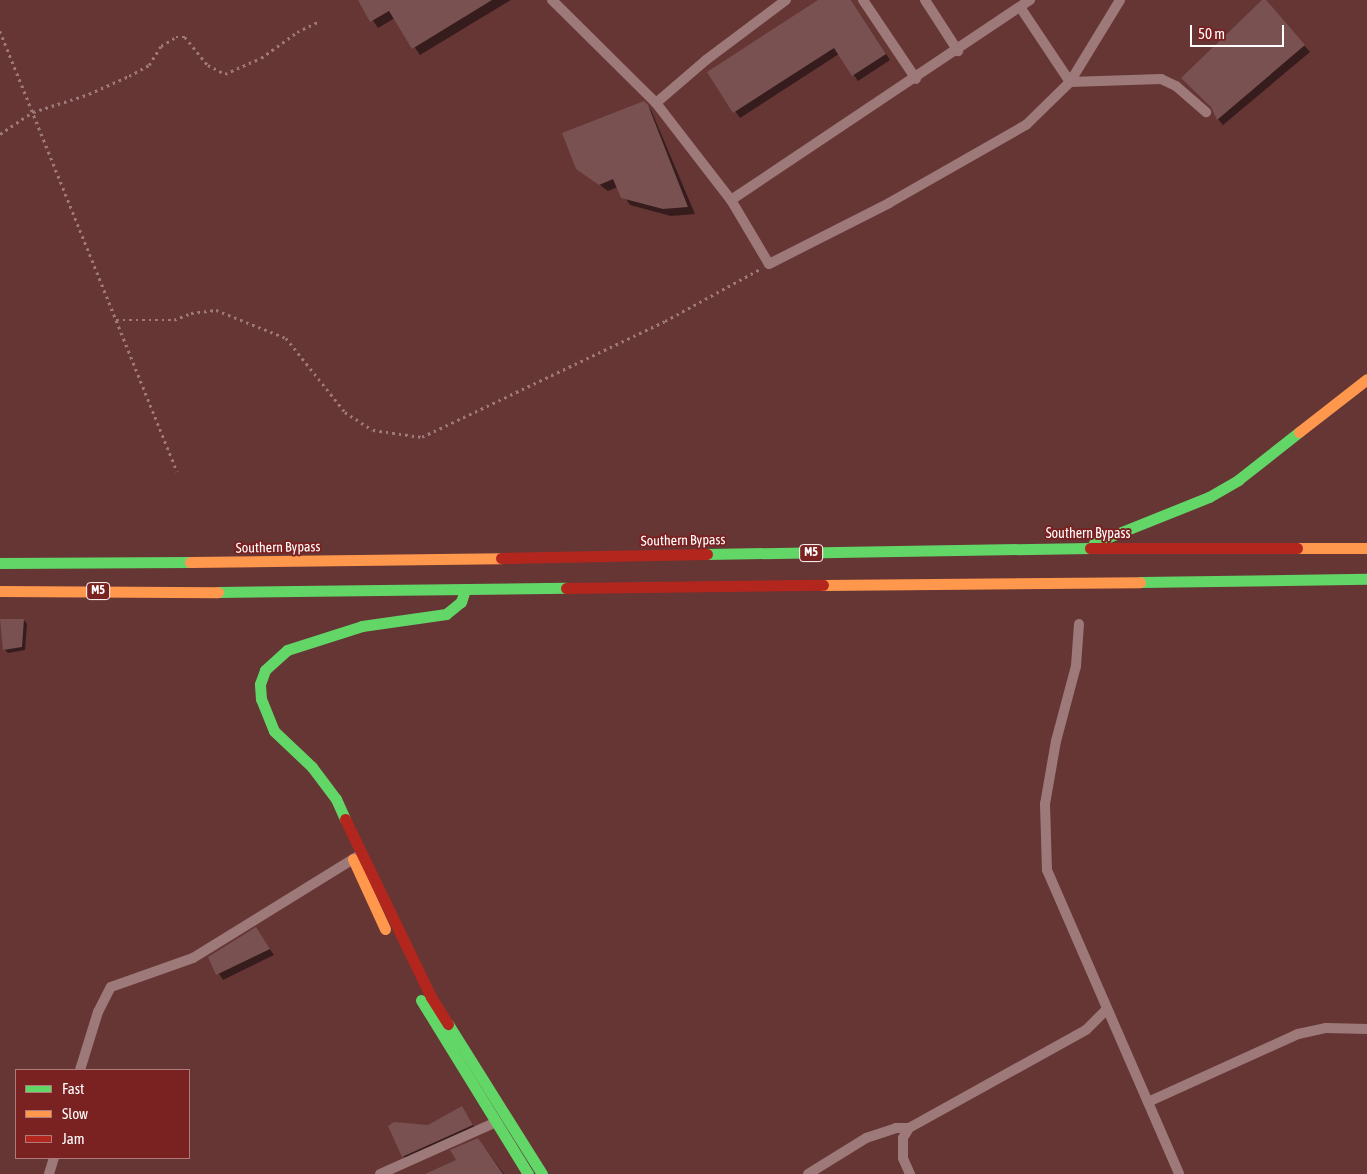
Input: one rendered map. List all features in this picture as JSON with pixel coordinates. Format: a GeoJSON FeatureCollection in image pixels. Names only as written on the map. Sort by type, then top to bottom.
{"type":"FeatureCollection","features":[{"type":"Feature","properties":{"kind":"main road"},"geometry":{"type":"LineString","coordinates":[[1081,548],[1169,516],[1209,497],[1238,480],[1367,380]]}},
{"type":"Feature","properties":{"kind":"main road"},"geometry":{"type":"LineString","coordinates":[[1352,392],[1367,391]]}},
{"type":"Feature","properties":{"kind":"main road","name":"Southern Bypass"},"geometry":{"type":"LineString","coordinates":[[0,563],[254,562],[1081,548],[1367,548]]}},
{"type":"Feature","properties":{"kind":"main road","name":"M5"},"geometry":{"type":"LineString","coordinates":[[0,591],[260,592],[1367,578]]}},
{"type":"Feature","properties":{"kind":"main road"},"geometry":{"type":"LineString","coordinates":[[465,590],[461,602],[446,614],[362,626],[312,641],[274,658],[262,677],[261,698],[270,723],[325,783],[346,817],[358,856],[426,1009],[494,1123],[528,1174]]}},
{"type":"Feature","properties":{"kind":"main road"},"geometry":{"type":"LineString","coordinates":[[358,856],[432,997],[542,1174]]}},
{"type":"Feature","properties":{"kind":"street"},"geometry":{"type":"LineString","coordinates":[[552,0],[656,102],[731,200],[769,264],[889,203],[1026,125],[1070,82],[1120,0]]}},
{"type":"Feature","properties":{"kind":"street"},"geometry":{"type":"LineString","coordinates":[[863,0],[916,79]]}},
{"type":"Feature","properties":{"kind":"street"},"geometry":{"type":"LineString","coordinates":[[924,0],[958,51]]}},
{"type":"Feature","properties":{"kind":"street"},"geometry":{"type":"LineString","coordinates":[[731,200],[958,51],[1030,0]]}},
{"type":"Feature","properties":{"kind":"street"},"geometry":{"type":"LineString","coordinates":[[656,102],[781,1]]}},
{"type":"Feature","properties":{"kind":"street"},"geometry":{"type":"LineString","coordinates":[[1020,7],[1070,82]]}},
{"type":"Feature","properties":{"kind":"street"},"geometry":{"type":"LineString","coordinates":[[1070,82],[1161,79],[1176,86],[1206,112]]}},
{"type":"Feature","properties":{"kind":"street"},"geometry":{"type":"LineString","coordinates":[[1079,624],[1076,666],[1056,741],[1045,804],[1046,870],[1179,1174]]}},
{"type":"Feature","properties":{"kind":"street"},"geometry":{"type":"LineString","coordinates":[[80,1069],[98,1012],[111,987],[193,958],[358,856]]}},
{"type":"Feature","properties":{"kind":"street"},"geometry":{"type":"LineString","coordinates":[[910,1174],[903,1158],[902,1138],[909,1128],[1086,1030],[1107,1009]]}},
{"type":"Feature","properties":{"kind":"street"},"geometry":{"type":"LineString","coordinates":[[1148,1102],[1298,1034],[1326,1028],[1367,1029]]}},
{"type":"Feature","properties":{"kind":"street"},"geometry":{"type":"LineString","coordinates":[[380,1174],[494,1123]]}},
{"type":"Feature","properties":{"kind":"street"},"geometry":{"type":"LineString","coordinates":[[808,1174],[866,1138],[896,1128],[909,1128]]}},
{"type":"Feature","properties":{"kind":"street"},"geometry":{"type":"LineString","coordinates":[[49,1174],[54,1159]]}},
{"type":"Feature","properties":{"kind":"path"},"geometry":{"type":"LineString","coordinates":[[0,134],[33,112],[89,94],[149,65],[161,46],[176,37],[185,37],[208,65],[225,74],[261,58],[296,32],[320,21]]}},
{"type":"Feature","properties":{"kind":"path"},"geometry":{"type":"LineString","coordinates":[[0,31],[177,472]]}},
{"type":"Feature","properties":{"kind":"path"},"geometry":{"type":"LineString","coordinates":[[116,320],[174,320],[191,313],[216,310],[286,338],[345,412],[373,430],[422,437],[666,321],[769,264]]}},
{"type":"Feature","properties":{"kind":"building"},"geometry":{"type":"Polygon","coordinates":[[[358,0],[492,0],[412,49],[389,11],[370,22],[358,0]]]}},
{"type":"Feature","properties":{"kind":"building"},"geometry":{"type":"Polygon","coordinates":[[[818,0],[851,0],[886,54],[852,76],[834,48],[733,113],[707,72],[818,0]]]}},
{"type":"Feature","properties":{"kind":"building"},"geometry":{"type":"Polygon","coordinates":[[[1262,0],[1266,0],[1305,45],[1217,120],[1211,107],[1181,78],[1262,0]]]}},
{"type":"Feature","properties":{"kind":"building"},"geometry":{"type":"Polygon","coordinates":[[[644,101],[648,105],[688,207],[663,209],[621,198],[613,179],[599,185],[576,169],[562,133],[644,101]]]}},
{"type":"Feature","properties":{"kind":"building"},"geometry":{"type":"Polygon","coordinates":[[[0,619],[24,619],[22,647],[3,650],[0,619]]]}},
{"type":"Feature","properties":{"kind":"building"},"geometry":{"type":"Polygon","coordinates":[[[256,927],[270,949],[216,975],[208,957],[256,927]]]}},
{"type":"Feature","properties":{"kind":"building"},"geometry":{"type":"Polygon","coordinates":[[[462,1106],[473,1125],[402,1157],[388,1126],[394,1122],[428,1125],[462,1106]]]}},
{"type":"Feature","properties":{"kind":"building"},"geometry":{"type":"Polygon","coordinates":[[[478,1138],[503,1174],[425,1174],[456,1160],[450,1150],[478,1138]]]}},
{"type":"Feature","properties":{"kind":"traffic: fast"},"geometry":{"type":"LineString","coordinates":[[1094,543],[1209,497],[1238,480],[1299,432]]}},
{"type":"Feature","properties":{"kind":"traffic: fast"},"geometry":{"type":"LineString","coordinates":[[707,554],[1090,548]]}},
{"type":"Feature","properties":{"kind":"traffic: fast"},"geometry":{"type":"LineString","coordinates":[[0,563],[190,562]]}},
{"type":"Feature","properties":{"kind":"traffic: fast"},"geometry":{"type":"LineString","coordinates":[[1140,582],[1367,579]]}},
{"type":"Feature","properties":{"kind":"traffic: fast"},"geometry":{"type":"LineString","coordinates":[[218,592],[566,588]]}},
{"type":"Feature","properties":{"kind":"traffic: fast"},"geometry":{"type":"LineString","coordinates":[[345,819],[336,799],[312,767],[274,731],[261,699],[260,684],[265,670],[287,650],[362,626],[446,614],[461,602],[465,590]]}},
{"type":"Feature","properties":{"kind":"traffic: fast"},"geometry":{"type":"LineString","coordinates":[[421,1000],[528,1174]]}},
{"type":"Feature","properties":{"kind":"traffic: fast"},"geometry":{"type":"LineString","coordinates":[[448,1024],[542,1174]]}},
{"type":"Feature","properties":{"kind":"traffic: slow"},"geometry":{"type":"LineString","coordinates":[[1299,432],[1367,379]]}},
{"type":"Feature","properties":{"kind":"traffic: slow"},"geometry":{"type":"LineString","coordinates":[[1297,548],[1367,548]]}},
{"type":"Feature","properties":{"kind":"traffic: slow"},"geometry":{"type":"LineString","coordinates":[[190,562],[501,558]]}},
{"type":"Feature","properties":{"kind":"traffic: slow"},"geometry":{"type":"LineString","coordinates":[[823,585],[1140,582]]}},
{"type":"Feature","properties":{"kind":"traffic: slow"},"geometry":{"type":"LineString","coordinates":[[0,591],[218,592]]}},
{"type":"Feature","properties":{"kind":"traffic: slow"},"geometry":{"type":"LineString","coordinates":[[353,859],[385,929]]}},
{"type":"Feature","properties":{"kind":"traffic: jam"},"geometry":{"type":"LineString","coordinates":[[1090,548],[1297,548]]}},
{"type":"Feature","properties":{"kind":"traffic: jam"},"geometry":{"type":"LineString","coordinates":[[501,558],[707,554]]}},
{"type":"Feature","properties":{"kind":"traffic: jam"},"geometry":{"type":"LineString","coordinates":[[566,588],[823,585]]}},
{"type":"Feature","properties":{"kind":"traffic: jam"},"geometry":{"type":"LineString","coordinates":[[345,819],[431,997],[448,1024]]}}]}
